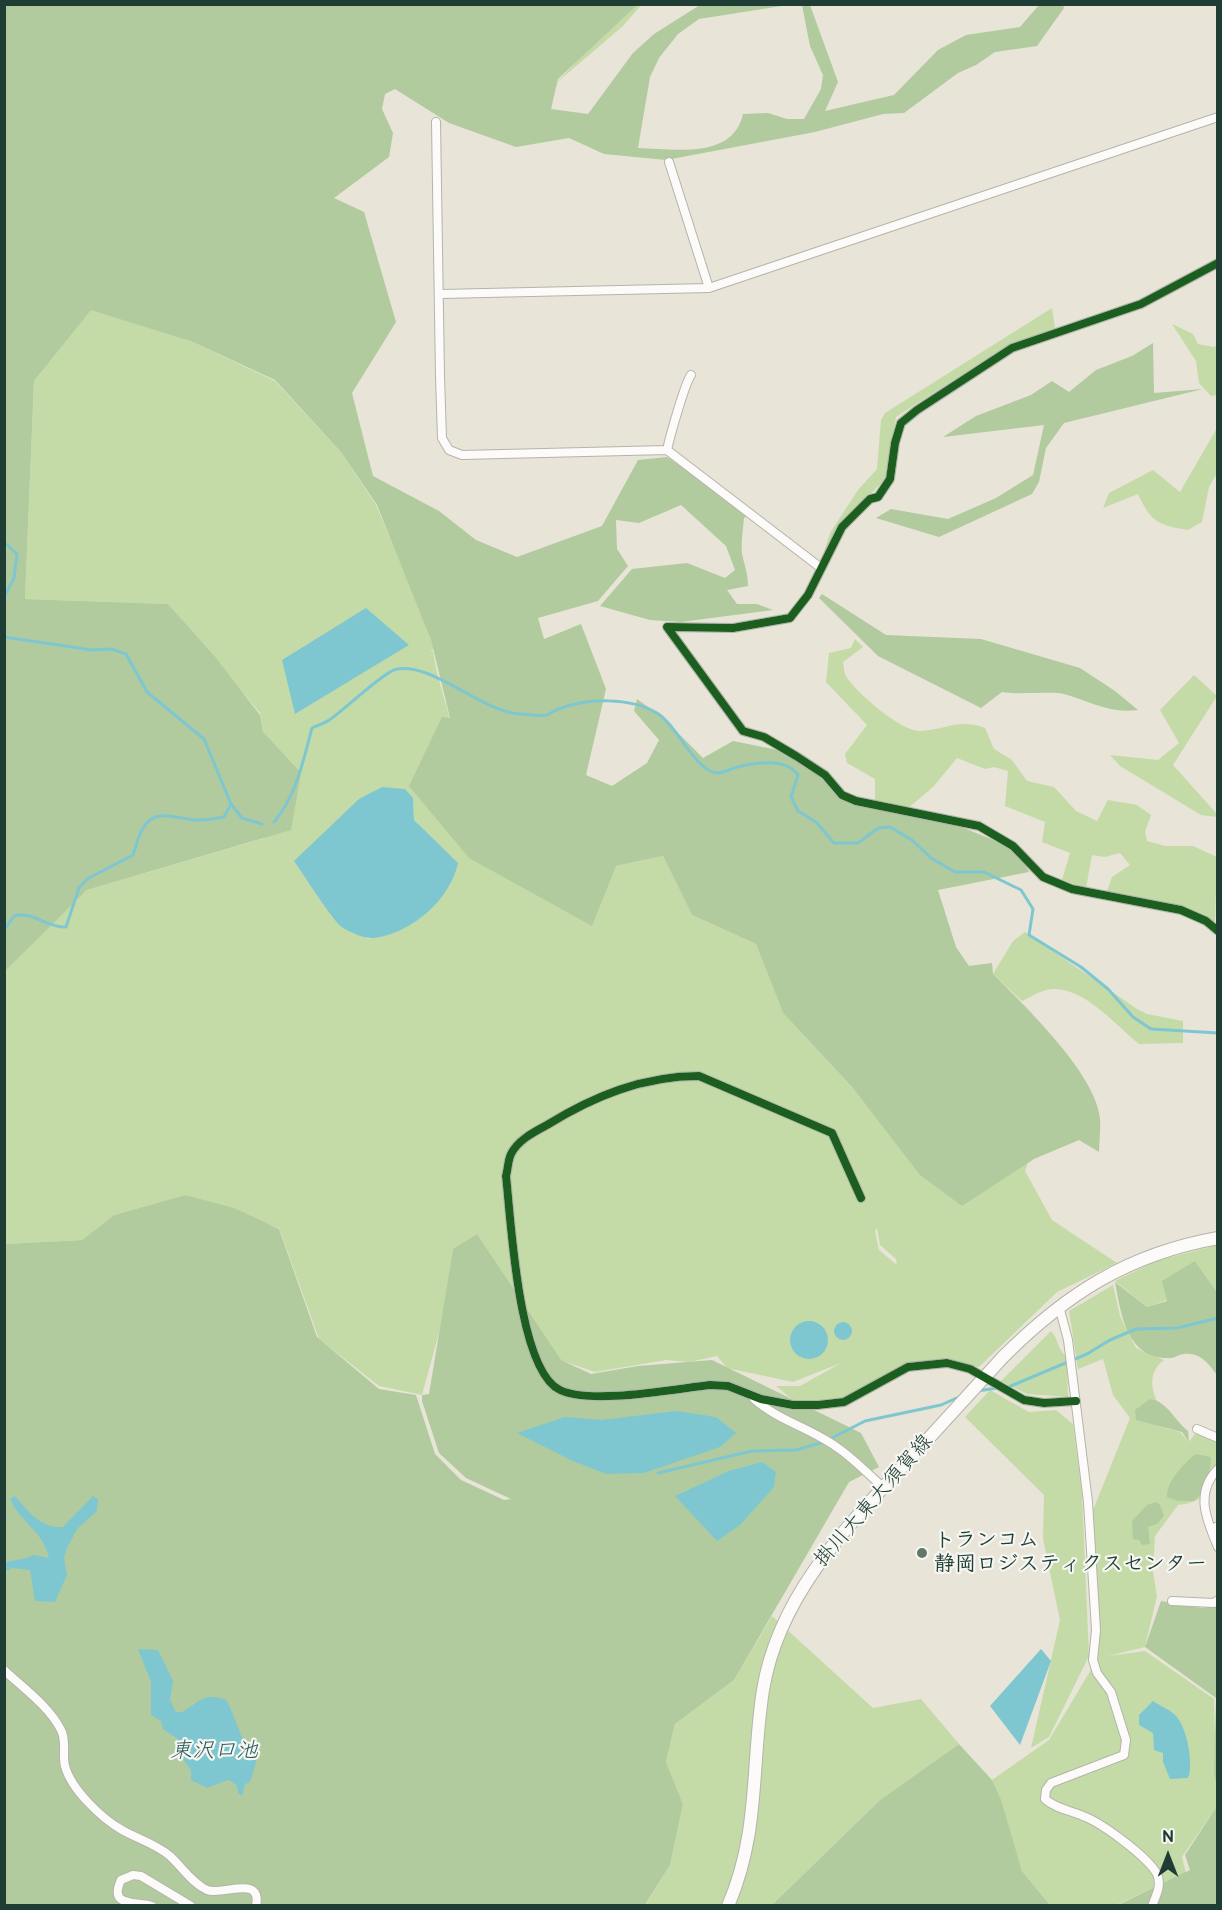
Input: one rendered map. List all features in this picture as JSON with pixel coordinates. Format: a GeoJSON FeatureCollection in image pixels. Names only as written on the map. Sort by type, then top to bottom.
{"type":"FeatureCollection","features":[{"type":"Feature","properties":{"kind":"main road","name":"掛川大東大須賀線"},"geometry":{"type":"LineString","coordinates":[[728,1905],[748,1848],[763,1690],[774,1650],[792,1606],[812,1572],[842,1533],[1003,1357],[1059,1306],[1102,1277],[1155,1254],[1218,1238]]}},
{"type":"Feature","properties":{"kind":"street"},"geometry":{"type":"LineString","coordinates":[[441,294],[709,288],[1218,117]]}},
{"type":"Feature","properties":{"kind":"street"},"geometry":{"type":"LineString","coordinates":[[436,122],[442,438],[448,450],[462,455],[667,450],[820,568]]}},
{"type":"Feature","properties":{"kind":"street"},"geometry":{"type":"LineString","coordinates":[[669,162],[709,288]]}},
{"type":"Feature","properties":{"kind":"street"},"geometry":{"type":"LineString","coordinates":[[1218,263],[1141,304],[1012,348],[917,410],[901,423],[895,443],[890,479],[878,497],[870,500],[842,527],[808,595],[790,618],[733,628],[668,627],[743,731],[764,737],[796,756],[825,775],[842,795],[856,801],[979,826],[1013,846],[1043,878],[1072,889],[1181,910],[1206,921],[1218,932]]}},
{"type":"Feature","properties":{"kind":"street"},"geometry":{"type":"LineString","coordinates":[[667,450],[686,392],[687,381],[692,375]]}},
{"type":"Feature","properties":{"kind":"street"},"geometry":{"type":"LineString","coordinates":[[861,1198],[832,1133],[699,1076],[678,1076],[625,1087],[582,1103],[524,1138],[512,1153],[506,1176],[524,1326],[547,1377],[558,1389],[581,1396],[710,1384],[728,1386],[793,1406],[844,1402],[908,1367],[947,1363],[969,1369],[1024,1400],[1044,1403],[1076,1401]]}},
{"type":"Feature","properties":{"kind":"street"},"geometry":{"type":"LineString","coordinates":[[1059,1306],[1068,1340],[1076,1401],[1091,1554],[1096,1630],[1093,1660],[1097,1673],[1111,1692],[1126,1740],[1124,1755],[1051,1784],[1046,1790],[1045,1799],[1056,1807],[1086,1816],[1138,1854],[1157,1874],[1160,1887],[1152,1905]]}},
{"type":"Feature","properties":{"kind":"street"},"geometry":{"type":"LineString","coordinates":[[746,1393],[772,1415],[806,1429],[839,1448],[884,1488]]}},
{"type":"Feature","properties":{"kind":"street"},"geometry":{"type":"LineString","coordinates":[[1197,1429],[1218,1438]]}},
{"type":"Feature","properties":{"kind":"street"},"geometry":{"type":"LineString","coordinates":[[1218,1469],[1205,1492],[1203,1506],[1204,1514],[1218,1547]]}},
{"type":"Feature","properties":{"kind":"street"},"geometry":{"type":"LineString","coordinates":[[1172,1601],[1214,1603],[1218,1600]]}},
{"type":"Feature","properties":{"kind":"street"},"geometry":{"type":"LineString","coordinates":[[4,1670],[60,1728],[64,1736],[65,1766],[70,1776],[111,1823],[169,1856],[206,1889],[221,1893],[243,1886],[255,1894],[256,1905]]}},
{"type":"Feature","properties":{"kind":"street"},"geometry":{"type":"LineString","coordinates":[[152,1905],[124,1902],[118,1898],[117,1893],[121,1880],[133,1875],[141,1876],[191,1905]]}},
{"type":"Feature","properties":{"kind":"green space"},"geometry":{"type":"Polygon","coordinates":[[[5,5],[637,5],[558,79],[551,109],[588,114],[633,53],[654,34],[700,5],[788,5],[699,19],[678,34],[659,58],[650,77],[638,148],[684,150],[700,149],[727,139],[737,129],[743,114],[768,113],[787,119],[804,119],[821,89],[823,75],[810,46],[802,5],[810,5],[838,82],[825,111],[894,95],[938,50],[966,35],[1020,27],[1039,5],[1063,5],[1064,8],[1037,46],[995,52],[976,65],[958,73],[904,113],[883,114],[815,132],[666,160],[604,154],[569,138],[516,147],[449,123],[395,89],[385,94],[382,109],[393,133],[389,157],[334,198],[364,212],[396,322],[352,393],[373,476],[439,511],[476,540],[517,557],[602,526],[638,460],[667,457],[751,513],[744,518],[742,540],[748,586],[727,590],[737,604],[757,604],[773,610],[681,622],[650,620],[600,606],[632,569],[687,563],[725,578],[735,570],[726,546],[681,505],[639,523],[616,520],[617,549],[628,566],[598,601],[538,618],[544,639],[581,624],[606,689],[586,775],[612,786],[647,763],[659,740],[634,711],[637,699],[662,717],[703,758],[733,741],[778,750],[812,767],[833,791],[954,824],[1018,850],[1029,872],[938,890],[956,947],[969,966],[992,963],[993,974],[1040,1022],[1073,1062],[1086,1082],[1096,1101],[1100,1119],[1099,1152],[1079,1140],[1034,1159],[962,1206],[920,1175],[853,1088],[783,1013],[756,944],[692,915],[663,856],[616,866],[592,926],[469,858],[409,786],[442,717],[450,718],[431,640],[377,505],[341,452],[275,380],[193,342],[91,310],[34,381],[25,599],[168,604],[216,658],[260,715],[263,732],[301,773],[291,830],[87,890],[5,971],[5,5]]]}},
{"type":"Feature","properties":{"kind":"green space"},"geometry":{"type":"Polygon","coordinates":[[[637,5],[641,5],[623,26],[555,84],[580,58],[605,26],[637,5]]]}},
{"type":"Feature","properties":{"kind":"green space"},"geometry":{"type":"Polygon","coordinates":[[[1052,308],[1055,328],[1006,346],[896,417],[886,478],[845,521],[822,558],[830,533],[858,490],[877,469],[881,420],[885,413],[1052,308]]]}},
{"type":"Feature","properties":{"kind":"green space"},"geometry":{"type":"Polygon","coordinates":[[[91,309],[193,342],[275,381],[341,452],[376,505],[420,608],[434,649],[430,651],[433,651],[450,719],[616,866],[663,856],[692,915],[756,944],[783,1013],[853,1088],[1030,1157],[1025,1171],[1052,1220],[1117,1263],[1057,1292],[979,1367],[947,1363],[908,1367],[837,1403],[799,1405],[776,1386],[800,1386],[841,1363],[793,1382],[727,1368],[717,1356],[689,1362],[666,1360],[595,1372],[560,1360],[477,1234],[453,1250],[440,1329],[422,1395],[379,1386],[319,1339],[279,1228],[185,1195],[114,1215],[82,1240],[5,1244],[5,969],[87,890],[265,838],[276,749],[263,732],[260,713],[168,604],[25,599],[34,381],[91,309]],[[413,798],[295,860],[368,939],[421,918],[419,825],[414,820],[413,798]],[[877,1228],[875,1231],[879,1250],[897,1265],[896,1259],[880,1245],[877,1228]]]}},
{"type":"Feature","properties":{"kind":"green space"},"geometry":{"type":"Polygon","coordinates":[[[1172,324],[1193,334],[1198,344],[1214,347],[1217,345],[1217,395],[1211,396],[1199,383],[1196,361],[1172,324]]]}},
{"type":"Feature","properties":{"kind":"green space"},"geometry":{"type":"Polygon","coordinates":[[[1153,343],[1154,393],[1203,389],[1064,423],[1046,448],[1039,482],[1032,494],[939,537],[876,518],[891,509],[948,519],[996,498],[1033,475],[1044,425],[943,437],[976,416],[1031,395],[1052,381],[1069,392],[1096,370],[1132,356],[1153,343]]]}},
{"type":"Feature","properties":{"kind":"green space"},"geometry":{"type":"Polygon","coordinates":[[[1217,428],[1217,473],[1209,487],[1202,522],[1188,530],[1162,524],[1147,511],[1138,494],[1103,508],[1109,493],[1153,470],[1180,492],[1217,428]]]}},
{"type":"Feature","properties":{"kind":"green space"},"geometry":{"type":"Polygon","coordinates":[[[822,594],[886,635],[981,639],[1080,668],[1115,691],[1138,710],[1109,709],[1058,693],[1002,692],[981,708],[878,656],[819,598],[822,594]]]}},
{"type":"Feature","properties":{"kind":"green space"},"geometry":{"type":"Polygon","coordinates":[[[855,639],[863,647],[843,662],[846,676],[869,701],[902,725],[920,731],[959,724],[985,728],[994,749],[1012,760],[1027,781],[1054,787],[1076,811],[1097,821],[1108,800],[1137,805],[1151,815],[1145,832],[1147,841],[1165,846],[1193,846],[1217,857],[1215,923],[1181,908],[1107,891],[1112,877],[1130,865],[1120,853],[1105,857],[1092,855],[1086,888],[1062,880],[1070,853],[1042,842],[1045,822],[1005,806],[1008,771],[994,767],[985,769],[957,758],[934,786],[906,810],[875,804],[875,779],[847,763],[845,754],[867,725],[826,682],[829,653],[851,648],[855,639]]]}},
{"type":"Feature","properties":{"kind":"green space"},"geometry":{"type":"Polygon","coordinates":[[[1194,675],[1217,696],[1173,765],[1217,814],[1217,817],[1201,815],[1120,766],[1110,755],[1158,760],[1179,743],[1160,710],[1194,675]]]}},
{"type":"Feature","properties":{"kind":"green space"},"geometry":{"type":"Polygon","coordinates":[[[1025,932],[1137,1009],[1147,1014],[1183,1021],[1183,1043],[1139,1044],[1095,1006],[1069,992],[1056,989],[1043,991],[1022,1001],[993,974],[1013,941],[1025,932]]]}},
{"type":"Feature","properties":{"kind":"green space"},"geometry":{"type":"Polygon","coordinates":[[[185,1195],[234,1208],[279,1229],[317,1337],[379,1389],[416,1395],[435,1454],[461,1480],[504,1500],[511,1499],[466,1478],[439,1453],[422,1401],[422,1395],[429,1394],[453,1249],[477,1234],[561,1360],[591,1374],[638,1366],[712,1360],[861,1433],[879,1467],[849,1482],[734,1680],[675,1724],[666,1762],[683,1804],[670,1865],[645,1905],[5,1906],[5,1244],[82,1240],[114,1215],[185,1195]]]}},
{"type":"Feature","properties":{"kind":"green space"},"geometry":{"type":"Polygon","coordinates":[[[1217,1245],[1217,1292],[1196,1262],[1167,1300],[1147,1307],[1115,1281],[1156,1261],[1217,1245]]]}},
{"type":"Feature","properties":{"kind":"green space"},"geometry":{"type":"Polygon","coordinates":[[[1195,1261],[1217,1292],[1217,1375],[1207,1363],[1195,1355],[1156,1357],[1144,1351],[1129,1333],[1117,1295],[1115,1282],[1147,1307],[1167,1301],[1162,1281],[1195,1261]]]}},
{"type":"Feature","properties":{"kind":"green space"},"geometry":{"type":"Polygon","coordinates":[[[1113,1285],[1120,1316],[1136,1348],[1164,1360],[1153,1374],[1152,1382],[1156,1399],[1168,1422],[1158,1426],[1180,1432],[1189,1442],[1196,1432],[1217,1438],[1217,1450],[1215,1473],[1207,1491],[1201,1498],[1191,1503],[1178,1505],[1155,1536],[1153,1572],[1157,1596],[1145,1647],[1108,1656],[1145,1651],[1214,1699],[1217,1806],[1182,1857],[1186,1873],[1116,1905],[1050,1905],[1022,1871],[992,1780],[1049,1740],[1098,1658],[1089,1520],[1130,1418],[1113,1395],[1103,1359],[1078,1369],[1069,1311],[1113,1285]]]}},
{"type":"Feature","properties":{"kind":"green space"},"geometry":{"type":"Polygon","coordinates":[[[1051,1331],[1067,1357],[1068,1397],[1027,1394],[1001,1381],[1051,1331]]]}},
{"type":"Feature","properties":{"kind":"green space"},"geometry":{"type":"Polygon","coordinates":[[[990,1390],[1029,1412],[1056,1410],[1073,1424],[1082,1494],[1089,1656],[1049,1737],[1031,1748],[1060,1620],[1043,1539],[1044,1495],[965,1417],[990,1390]]]}},
{"type":"Feature","properties":{"kind":"green space"},"geometry":{"type":"Polygon","coordinates":[[[1150,1399],[1166,1407],[1188,1431],[1189,1442],[1182,1432],[1136,1420],[1135,1410],[1150,1399]]]}},
{"type":"Feature","properties":{"kind":"green space"},"geometry":{"type":"Polygon","coordinates":[[[1196,1454],[1211,1457],[1210,1469],[1204,1483],[1207,1488],[1194,1501],[1178,1501],[1167,1497],[1169,1485],[1173,1479],[1196,1454]]]}},
{"type":"Feature","properties":{"kind":"green space"},"geometry":{"type":"Polygon","coordinates":[[[1156,1502],[1160,1505],[1164,1516],[1157,1524],[1148,1527],[1150,1544],[1142,1545],[1139,1540],[1133,1539],[1132,1521],[1147,1505],[1156,1502]]]}},
{"type":"Feature","properties":{"kind":"green space"},"geometry":{"type":"Polygon","coordinates":[[[1161,1601],[1202,1608],[1217,1606],[1217,1786],[1214,1773],[1216,1698],[1145,1647],[1161,1601]]]}},
{"type":"Feature","properties":{"kind":"green space"},"geometry":{"type":"Polygon","coordinates":[[[772,1616],[873,1708],[921,1699],[959,1744],[880,1800],[772,1905],[645,1906],[670,1865],[683,1804],[666,1762],[675,1724],[734,1680],[772,1616]]]}},
{"type":"Feature","properties":{"kind":"green space"},"geometry":{"type":"Polygon","coordinates":[[[959,1744],[992,1780],[1001,1800],[1022,1871],[1050,1905],[772,1905],[880,1800],[959,1744]]]}},
{"type":"Feature","properties":{"kind":"green space"},"geometry":{"type":"Polygon","coordinates":[[[1217,1806],[1217,1905],[1116,1906],[1190,1870],[1185,1855],[1217,1806]]]}},
{"type":"Feature","properties":{"kind":"water"},"geometry":{"type":"Polygon","coordinates":[[[366,608],[409,645],[295,714],[282,660],[366,608]]]}},
{"type":"Feature","properties":{"kind":"water"},"geometry":{"type":"Polygon","coordinates":[[[382,787],[405,789],[413,798],[414,820],[458,863],[447,890],[427,913],[401,930],[370,938],[353,933],[339,924],[294,861],[359,799],[382,787]]]}},
{"type":"Feature","properties":{"kind":"water"},"geometry":{"type":"Polygon","coordinates":[[[809,1321],[822,1327],[828,1340],[822,1353],[809,1359],[796,1353],[790,1340],[796,1327],[809,1321]]]}},
{"type":"Feature","properties":{"kind":"water"},"geometry":{"type":"Polygon","coordinates":[[[843,1322],[849,1325],[852,1331],[849,1337],[843,1340],[837,1337],[834,1331],[837,1325],[843,1322]]]}},
{"type":"Feature","properties":{"kind":"water"},"geometry":{"type":"Polygon","coordinates":[[[676,1411],[716,1417],[736,1433],[720,1447],[644,1473],[606,1474],[573,1461],[517,1433],[565,1417],[601,1420],[676,1411]]]}},
{"type":"Feature","properties":{"kind":"water"},"geometry":{"type":"Polygon","coordinates":[[[762,1462],[776,1472],[774,1487],[740,1525],[717,1541],[675,1496],[729,1471],[762,1462]]]}},
{"type":"Feature","properties":{"kind":"water"},"geometry":{"type":"Polygon","coordinates":[[[15,1496],[35,1518],[55,1527],[63,1527],[93,1496],[98,1499],[97,1511],[77,1529],[67,1548],[64,1557],[67,1575],[55,1602],[35,1601],[30,1570],[12,1568],[5,1571],[5,1563],[34,1555],[49,1558],[42,1540],[20,1515],[10,1499],[15,1496]]]}},
{"type":"Feature","properties":{"kind":"water","name":"東沢口池"},"geometry":{"type":"Polygon","coordinates":[[[138,1649],[158,1650],[173,1681],[170,1700],[176,1712],[182,1712],[206,1698],[226,1700],[242,1738],[257,1759],[250,1782],[245,1784],[242,1796],[238,1793],[237,1785],[228,1780],[207,1788],[191,1780],[191,1770],[184,1761],[184,1743],[163,1729],[161,1721],[151,1715],[151,1682],[138,1649]]]}},
{"type":"Feature","properties":{"kind":"water"},"geometry":{"type":"Polygon","coordinates":[[[1041,1649],[1051,1661],[1020,1745],[990,1706],[1041,1649]]]}},
{"type":"Feature","properties":{"kind":"water"},"geometry":{"type":"Polygon","coordinates":[[[1153,1701],[1173,1713],[1181,1723],[1190,1756],[1188,1778],[1170,1779],[1163,1762],[1163,1753],[1154,1750],[1153,1733],[1139,1725],[1139,1715],[1153,1701]]]}},
{"type":"Feature","properties":{"kind":"waterway"},"geometry":{"type":"LineString","coordinates":[[4,542],[17,554],[14,578],[4,597]]}},
{"type":"Feature","properties":{"kind":"waterway"},"geometry":{"type":"LineString","coordinates":[[4,637],[92,650],[112,649],[126,654],[147,692],[204,739],[231,804],[242,818],[262,824]]}},
{"type":"Feature","properties":{"kind":"waterway"},"geometry":{"type":"LineString","coordinates":[[274,822],[293,790],[312,728],[330,720],[375,683],[397,669],[411,669],[426,673],[489,705],[520,714],[544,716],[570,705],[595,701],[634,704],[657,713],[664,719],[701,764],[709,770],[719,773],[759,763],[777,764],[792,769],[798,775],[791,797],[798,811],[816,822],[834,843],[858,843],[878,828],[890,827],[912,840],[931,858],[955,872],[984,872],[1021,890],[1033,909],[1029,935],[1081,967],[1108,989],[1133,1017],[1151,1029],[1218,1033]]}},
{"type":"Feature","properties":{"kind":"waterway"},"geometry":{"type":"LineString","coordinates":[[4,930],[14,916],[21,915],[59,927],[66,927],[79,888],[87,879],[133,855],[140,834],[148,822],[160,816],[195,820],[224,817],[231,804]]}},
{"type":"Feature","properties":{"kind":"waterway"},"geometry":{"type":"LineString","coordinates":[[1006,1388],[1087,1354],[1110,1340],[1136,1329],[1177,1328],[1218,1318]]}},
{"type":"Feature","properties":{"kind":"waterway"},"geometry":{"type":"LineString","coordinates":[[977,1391],[997,1388]]}},
{"type":"Feature","properties":{"kind":"waterway"},"geometry":{"type":"LineString","coordinates":[[830,1439],[865,1421],[941,1405],[959,1397]]}},
{"type":"Feature","properties":{"kind":"waterway"},"geometry":{"type":"LineString","coordinates":[[658,1473],[752,1451],[796,1450],[824,1442]]}},
{"type":"Feature","properties":{"kind":"cycle path"},"geometry":{"type":"LineString","coordinates":[[1218,263],[1141,304],[1012,348],[917,410],[901,423],[895,443],[890,479],[878,497],[870,499],[842,527],[808,595],[790,618],[733,628],[667,627],[743,731],[764,737],[796,756],[825,775],[842,795],[856,801],[979,826],[1013,846],[1043,877],[1072,889],[1181,910],[1206,921],[1218,931]]}},
{"type":"Feature","properties":{"kind":"cycle path"},"geometry":{"type":"LineString","coordinates":[[861,1198],[832,1133],[699,1076],[639,1084],[601,1097],[565,1115],[532,1134],[514,1149],[510,1156],[506,1176],[519,1292],[535,1354],[546,1377],[560,1390],[591,1396],[633,1395],[710,1385],[728,1386],[761,1399],[793,1405],[818,1405],[844,1402],[908,1367],[947,1363],[970,1369],[1024,1400],[1044,1403],[1076,1401]]}},
{"type":"Feature","properties":{"kind":"place","name":"トランコム 静岡ロジスティクスセンター"},"geometry":{"type":"Point","coordinates":[922,1553]}}]}
